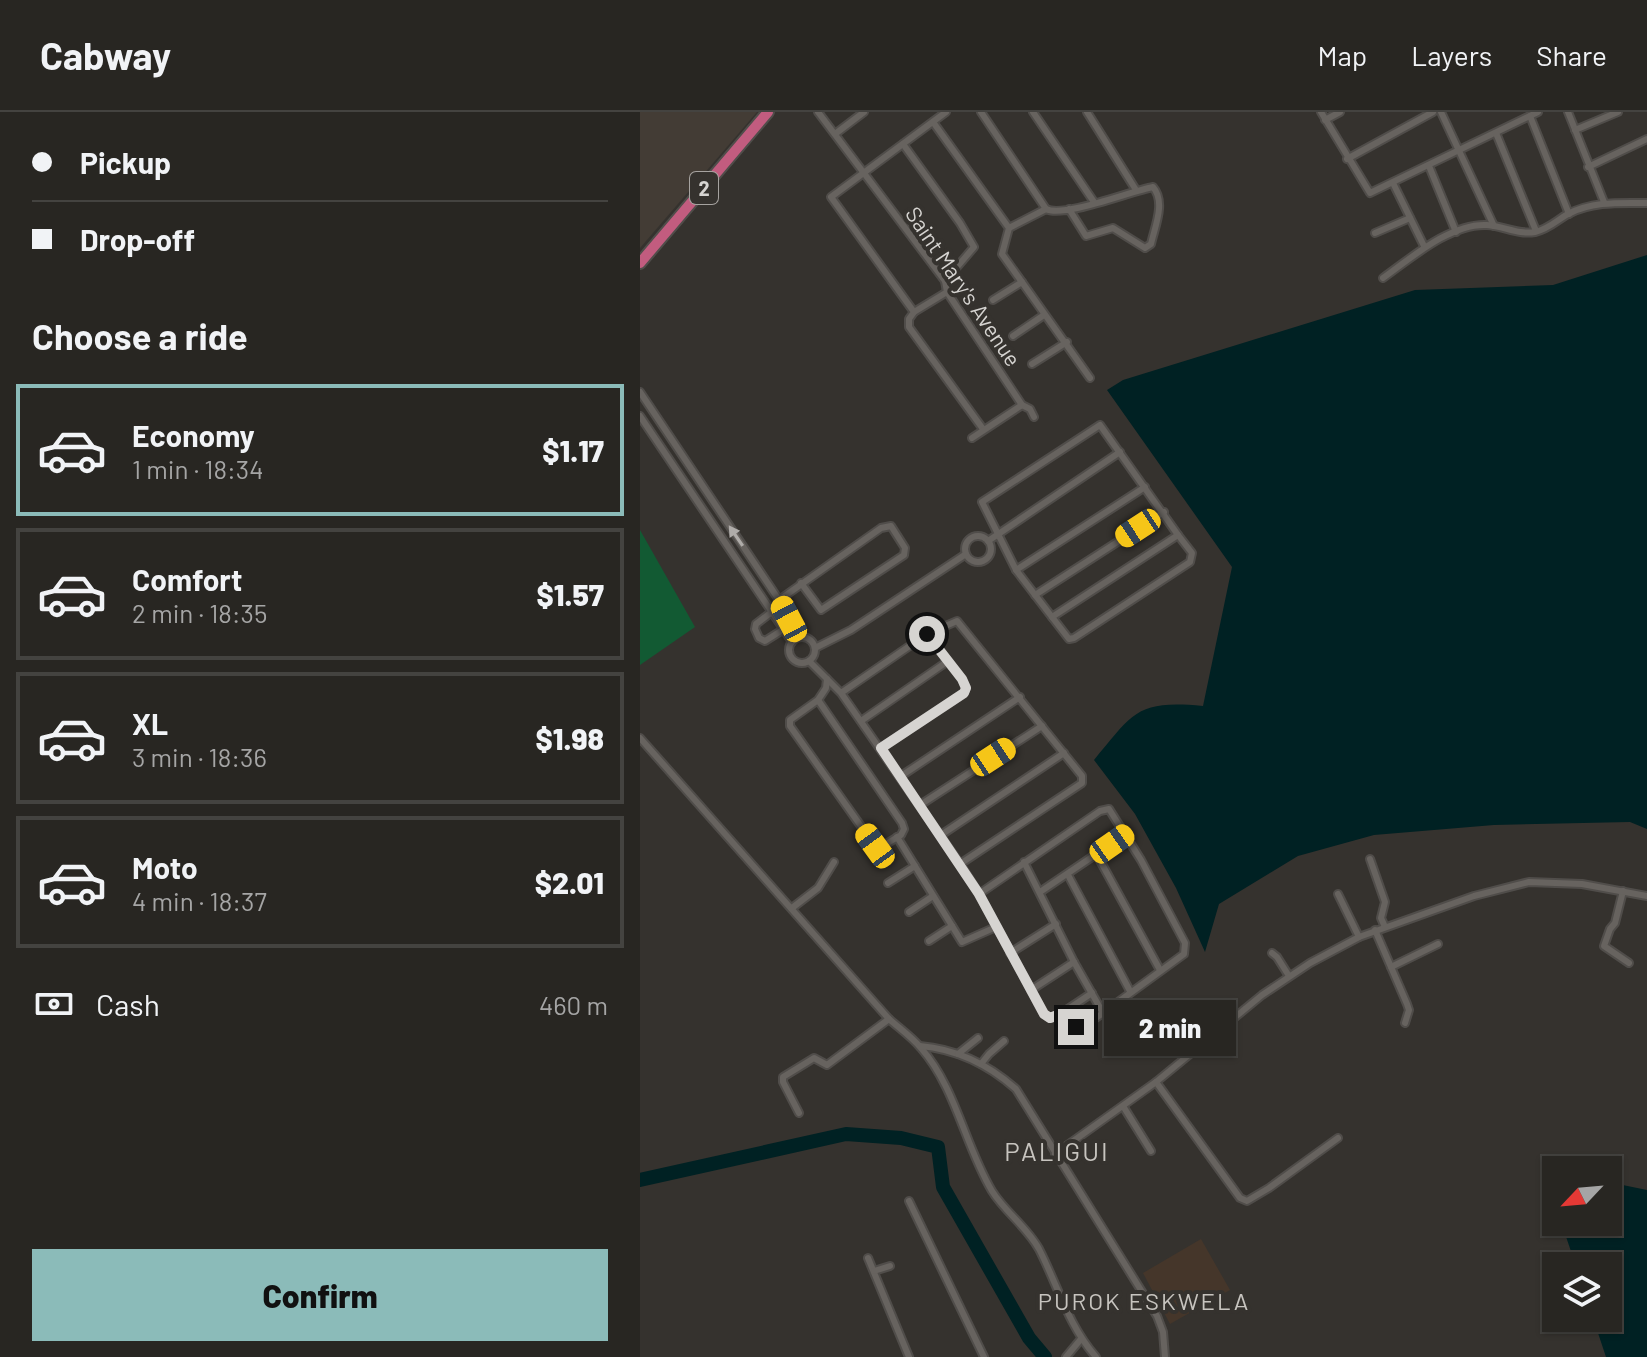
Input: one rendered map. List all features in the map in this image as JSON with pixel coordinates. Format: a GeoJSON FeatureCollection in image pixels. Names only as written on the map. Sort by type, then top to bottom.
{"type":"FeatureCollection","features":[{"type":"Feature","properties":{"kind":"highway","name":"2"},"geometry":{"type":"LineString","coordinates":[[640,263],[768,112]]}},
{"type":"Feature","properties":{"kind":"street","name":"Saint Mary's Avenue"},"geometry":{"type":"LineString","coordinates":[[818,112],[945,281],[947,292],[1022,405],[1030,409],[1034,417]]}},
{"type":"Feature","properties":{"kind":"street"},"geometry":{"type":"LineString","coordinates":[[835,134],[864,112]]}},
{"type":"Feature","properties":{"kind":"street"},"geometry":{"type":"LineString","coordinates":[[914,312],[831,197],[946,112]]}},
{"type":"Feature","properties":{"kind":"street"},"geometry":{"type":"LineString","coordinates":[[981,112],[1046,209],[1053,212],[1069,209],[1153,187],[1158,193],[1158,214],[1148,247],[1113,228],[1086,236],[1069,209]]}},
{"type":"Feature","properties":{"kind":"street"},"geometry":{"type":"LineString","coordinates":[[1033,112],[1094,202]]}},
{"type":"Feature","properties":{"kind":"street"},"geometry":{"type":"LineString","coordinates":[[1087,112],[1136,190]]}},
{"type":"Feature","properties":{"kind":"street"},"geometry":{"type":"LineString","coordinates":[[1321,112],[1367,192],[1371,193],[1538,112]]}},
{"type":"Feature","properties":{"kind":"street"},"geometry":{"type":"LineString","coordinates":[[1325,120],[1340,112]]}},
{"type":"Feature","properties":{"kind":"street"},"geometry":{"type":"LineString","coordinates":[[1347,159],[1433,112]]}},
{"type":"Feature","properties":{"kind":"street"},"geometry":{"type":"LineString","coordinates":[[1441,112],[1494,226]]}},
{"type":"Feature","properties":{"kind":"street"},"geometry":{"type":"LineString","coordinates":[[1568,112],[1604,202]]}},
{"type":"Feature","properties":{"kind":"street"},"geometry":{"type":"LineString","coordinates":[[1575,130],[1618,112]]}},
{"type":"Feature","properties":{"kind":"street"},"geometry":{"type":"LineString","coordinates":[[1530,116],[1569,214]]}},
{"type":"Feature","properties":{"kind":"street"},"geometry":{"type":"LineString","coordinates":[[933,122],[1009,228]]}},
{"type":"Feature","properties":{"kind":"street"},"geometry":{"type":"LineString","coordinates":[[1496,133],[1536,231]]}},
{"type":"Feature","properties":{"kind":"street"},"geometry":{"type":"LineString","coordinates":[[1588,167],[1647,139]]}},
{"type":"Feature","properties":{"kind":"street"},"geometry":{"type":"LineString","coordinates":[[903,144],[974,247],[945,281]]}},
{"type":"Feature","properties":{"kind":"street"},"geometry":{"type":"LineString","coordinates":[[1429,166],[1456,232]]}},
{"type":"Feature","properties":{"kind":"street"},"geometry":{"type":"LineString","coordinates":[[1393,183],[1424,246]]}},
{"type":"Feature","properties":{"kind":"street"},"geometry":{"type":"LineString","coordinates":[[1383,278],[1424,246],[1475,226],[1494,226],[1519,233],[1536,231],[1550,227],[1569,214],[1604,202],[1647,203]]}},
{"type":"Feature","properties":{"kind":"street"},"geometry":{"type":"LineString","coordinates":[[1046,209],[1009,228],[1002,254],[1090,378]]}},
{"type":"Feature","properties":{"kind":"street"},"geometry":{"type":"LineString","coordinates":[[1375,233],[1410,218]]}},
{"type":"Feature","properties":{"kind":"street"},"geometry":{"type":"LineString","coordinates":[[993,300],[1022,282]]}},
{"type":"Feature","properties":{"kind":"street"},"geometry":{"type":"LineString","coordinates":[[947,292],[914,312],[909,319],[909,327],[983,429]]}},
{"type":"Feature","properties":{"kind":"street"},"geometry":{"type":"LineString","coordinates":[[1013,336],[1044,315]]}},
{"type":"Feature","properties":{"kind":"street"},"geometry":{"type":"LineString","coordinates":[[1032,364],[1067,342]]}},
{"type":"Feature","properties":{"kind":"street"},"geometry":{"type":"LineString","coordinates":[[640,392],[779,600],[799,637]]}},
{"type":"Feature","properties":{"kind":"street"},"geometry":{"type":"LineString","coordinates":[[972,438],[1022,405]]}},
{"type":"Feature","properties":{"kind":"street"},"geometry":{"type":"LineString","coordinates":[[640,416],[792,642]]}},
{"type":"Feature","properties":{"kind":"street"},"geometry":{"type":"LineString","coordinates":[[1097,425],[1103,426],[1145,487],[1192,553],[1190,562],[1069,639],[1016,570],[983,504],[986,497],[1097,425]]}},
{"type":"Feature","properties":{"kind":"street"},"geometry":{"type":"LineString","coordinates":[[988,541],[1120,452]]}},
{"type":"Feature","properties":{"kind":"street"},"geometry":{"type":"LineString","coordinates":[[681,476],[691,469]]}},
{"type":"Feature","properties":{"kind":"street"},"geometry":{"type":"LineString","coordinates":[[1016,570],[1145,487]]}},
{"type":"Feature","properties":{"kind":"street"},"geometry":{"type":"LineString","coordinates":[[1035,595],[1164,512]]}},
{"type":"Feature","properties":{"kind":"street"},"geometry":{"type":"LineString","coordinates":[[784,629],[765,641],[759,638],[755,629],[756,624],[773,611],[779,600],[801,583],[885,526],[891,526],[905,548],[904,555],[821,610],[801,583]]}},
{"type":"Feature","properties":{"kind":"street"},"geometry":{"type":"LineString","coordinates":[[1052,617],[1178,535]]}},
{"type":"Feature","properties":{"kind":"street"},"geometry":{"type":"LineString","coordinates":[[981,536],[988,541],[990,554],[985,560],[972,561],[966,554],[965,546],[969,539],[981,536]]}},
{"type":"Feature","properties":{"kind":"street"},"geometry":{"type":"LineString","coordinates":[[815,648],[851,630],[966,554]]}},
{"type":"Feature","properties":{"kind":"street"},"geometry":{"type":"LineString","coordinates":[[841,693],[927,634],[957,621],[1082,776],[1082,783],[960,864]]}},
{"type":"Feature","properties":{"kind":"street"},"geometry":{"type":"LineString","coordinates":[[881,748],[964,693],[965,685],[927,634]]}},
{"type":"Feature","properties":{"kind":"street"},"geometry":{"type":"LineString","coordinates":[[799,637],[809,639],[815,648],[809,661],[801,663],[793,660],[789,652],[792,642],[799,637]]}},
{"type":"Feature","properties":{"kind":"street"},"geometry":{"type":"LineString","coordinates":[[809,661],[841,693],[941,835],[979,894],[1044,1014],[1050,1018],[1065,1012],[1092,993]]}},
{"type":"Feature","properties":{"kind":"street"},"geometry":{"type":"LineString","coordinates":[[861,721],[948,661]]}},
{"type":"Feature","properties":{"kind":"street"},"geometry":{"type":"LineString","coordinates":[[818,700],[902,823],[904,829],[897,837],[881,847],[875,846],[793,731],[790,720],[818,700],[826,688],[827,679]]}},
{"type":"Feature","properties":{"kind":"street"},"geometry":{"type":"LineString","coordinates":[[901,776],[1020,697]]}},
{"type":"Feature","properties":{"kind":"street"},"geometry":{"type":"LineString","coordinates":[[920,805],[1042,726]]}},
{"type":"Feature","properties":{"kind":"street"},"geometry":{"type":"LineString","coordinates":[[640,738],[889,1019],[920,1046],[949,1096],[985,1180],[1003,1207],[1037,1245],[1081,1339],[1096,1357]]}},
{"type":"Feature","properties":{"kind":"street"},"geometry":{"type":"LineString","coordinates":[[941,835],[1064,753]]}},
{"type":"Feature","properties":{"kind":"street"},"geometry":{"type":"LineString","coordinates":[[979,894],[1107,808],[1126,834],[1185,943],[1184,954],[1080,1029],[1065,1012]]}},
{"type":"Feature","properties":{"kind":"street"},"geometry":{"type":"LineString","coordinates":[[1040,892],[1126,834]]}},
{"type":"Feature","properties":{"kind":"street"},"geometry":{"type":"LineString","coordinates":[[897,837],[962,942],[996,927]]}},
{"type":"Feature","properties":{"kind":"street"},"geometry":{"type":"LineString","coordinates":[[1097,855],[1160,970]]}},
{"type":"Feature","properties":{"kind":"street"},"geometry":{"type":"LineString","coordinates":[[1370,859],[1384,899],[1381,918],[1385,927]]}},
{"type":"Feature","properties":{"kind":"street"},"geometry":{"type":"LineString","coordinates":[[792,908],[818,888],[834,862]]}},
{"type":"Feature","properties":{"kind":"street"},"geometry":{"type":"LineString","coordinates":[[1024,862],[1103,1013]]}},
{"type":"Feature","properties":{"kind":"street"},"geometry":{"type":"LineString","coordinates":[[888,883],[915,866]]}},
{"type":"Feature","properties":{"kind":"street"},"geometry":{"type":"LineString","coordinates":[[1068,875],[1130,991]]}},
{"type":"Feature","properties":{"kind":"street"},"geometry":{"type":"LineString","coordinates":[[1055,1154],[1156,1082],[1289,976],[1375,930],[1474,896],[1529,882],[1568,883],[1647,896]]}},
{"type":"Feature","properties":{"kind":"street"},"geometry":{"type":"LineString","coordinates":[[1623,891],[1615,923],[1604,946],[1629,963]]}},
{"type":"Feature","properties":{"kind":"street"},"geometry":{"type":"LineString","coordinates":[[1338,894],[1359,937]]}},
{"type":"Feature","properties":{"kind":"street"},"geometry":{"type":"LineString","coordinates":[[909,912],[933,896]]}},
{"type":"Feature","properties":{"kind":"street"},"geometry":{"type":"LineString","coordinates":[[1010,953],[1056,924]]}},
{"type":"Feature","properties":{"kind":"street"},"geometry":{"type":"LineString","coordinates":[[929,941],[952,926]]}},
{"type":"Feature","properties":{"kind":"street"},"geometry":{"type":"LineString","coordinates":[[1375,930],[1409,1010],[1405,1023]]}},
{"type":"Feature","properties":{"kind":"street"},"geometry":{"type":"LineString","coordinates":[[1391,967],[1438,944]]}},
{"type":"Feature","properties":{"kind":"street"},"geometry":{"type":"LineString","coordinates":[[1272,953],[1289,976]]}},
{"type":"Feature","properties":{"kind":"street"},"geometry":{"type":"LineString","coordinates":[[1031,990],[1074,962]]}},
{"type":"Feature","properties":{"kind":"street"},"geometry":{"type":"LineString","coordinates":[[799,1113],[783,1077],[814,1058],[827,1065],[889,1019]]}},
{"type":"Feature","properties":{"kind":"street"},"geometry":{"type":"LineString","coordinates":[[958,1054],[978,1038]]}},
{"type":"Feature","properties":{"kind":"street"},"geometry":{"type":"LineString","coordinates":[[981,1064],[1004,1041]]}},
{"type":"Feature","properties":{"kind":"street"},"geometry":{"type":"LineString","coordinates":[[920,1046],[958,1054],[981,1064],[1016,1089],[1157,1316],[1163,1332],[1165,1357]]}},
{"type":"Feature","properties":{"kind":"street"},"geometry":{"type":"LineString","coordinates":[[1156,1082],[1240,1198],[1247,1201],[1338,1138]]}},
{"type":"Feature","properties":{"kind":"street"},"geometry":{"type":"LineString","coordinates":[[1123,1106],[1151,1151]]}},
{"type":"Feature","properties":{"kind":"street"},"geometry":{"type":"LineString","coordinates":[[909,1201],[984,1357]]}},
{"type":"Feature","properties":{"kind":"street"},"geometry":{"type":"LineString","coordinates":[[868,1258],[909,1357]]}},
{"type":"Feature","properties":{"kind":"street"},"geometry":{"type":"LineString","coordinates":[[874,1271],[890,1266]]}},
{"type":"Feature","properties":{"kind":"street"},"geometry":{"type":"LineString","coordinates":[[1066,1357],[1081,1339]]}},
{"type":"Feature","properties":{"kind":"shaded area"},"geometry":{"type":"Polygon","coordinates":[[[640,112],[757,112],[640,248],[640,112]]]}},
{"type":"Feature","properties":{"kind":"shaded area"},"geometry":{"type":"Polygon","coordinates":[[[1201,1239],[1230,1290],[1170,1324],[1143,1273],[1201,1239]]]}},
{"type":"Feature","properties":{"kind":"green space"},"geometry":{"type":"Polygon","coordinates":[[[640,530],[695,627],[640,665],[640,530]]]}},
{"type":"Feature","properties":{"kind":"water"},"geometry":{"type":"Polygon","coordinates":[[[1647,255],[1647,829],[1630,822],[1494,825],[1374,835],[1298,856],[1219,904],[1205,952],[1176,888],[1135,814],[1094,760],[1119,730],[1139,713],[1164,705],[1203,706],[1232,567],[1107,390],[1123,380],[1415,290],[1553,285],[1647,255]]]}},
{"type":"Feature","properties":{"kind":"water"},"geometry":{"type":"Polygon","coordinates":[[[1622,1185],[1647,1190],[1647,1357],[1606,1357],[1598,1332],[1622,1332],[1622,1252],[1571,1252],[1566,1236],[1622,1236],[1622,1185]]]}},
{"type":"Feature","properties":{"kind":"waterway"},"geometry":{"type":"LineString","coordinates":[[640,1180],[846,1134],[901,1138],[938,1147],[943,1187],[1029,1338],[1045,1357]]}},
{"type":"Feature","properties":{"kind":"district","name":"PALIGUI"},"geometry":{"type":"Point","coordinates":[1057,1150]}},
{"type":"Feature","properties":{"kind":"district","name":"PUROK ESKWELA"},"geometry":{"type":"Point","coordinates":[1144,1300]}},
{"type":"Feature","properties":{"kind":"route"},"geometry":{"type":"LineString","coordinates":[[927,634],[962,679],[966,688],[964,693],[881,748],[979,894],[1044,1014],[1050,1018],[1065,1012],[1076,1027]]}}]}
